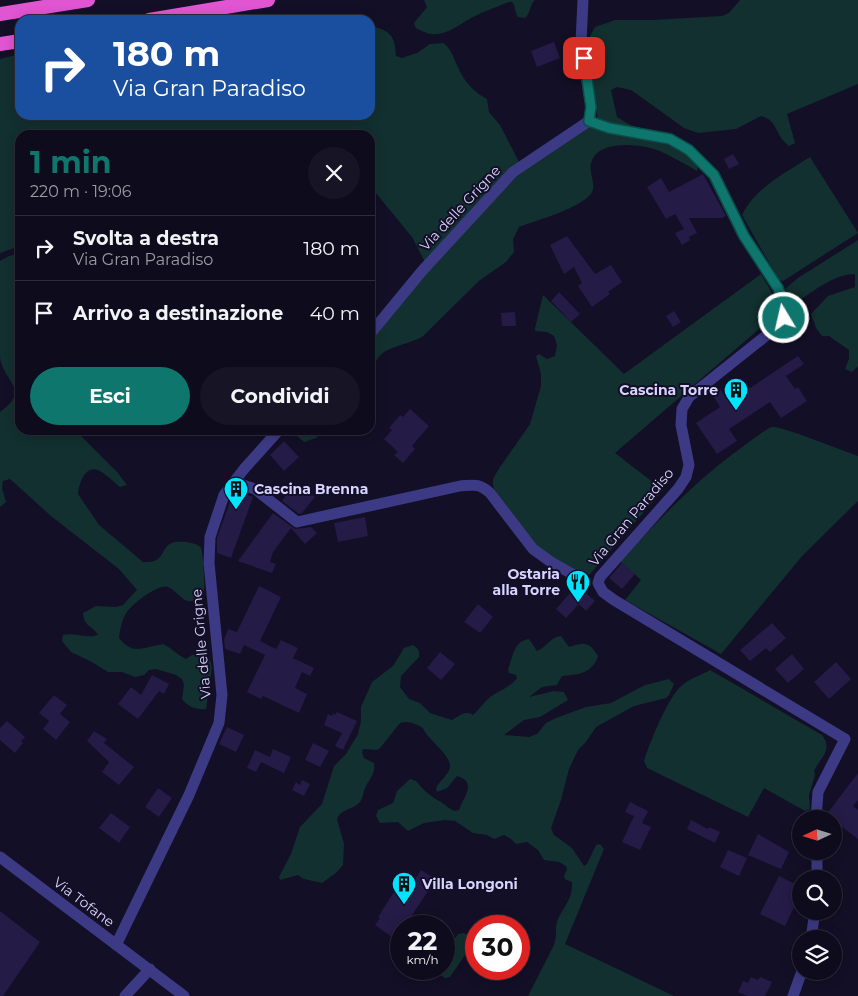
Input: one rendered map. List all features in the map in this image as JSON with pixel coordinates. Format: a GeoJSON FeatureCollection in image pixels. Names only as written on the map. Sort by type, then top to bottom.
{"type":"FeatureCollection","features":[{"type":"Feature","properties":{"kind":"highway"},"geometry":{"type":"LineString","coordinates":[[0,14],[88,0]]}},
{"type":"Feature","properties":{"kind":"highway"},"geometry":{"type":"LineString","coordinates":[[179,15],[268,0]]}},
{"type":"Feature","properties":{"kind":"highway"},"geometry":{"type":"LineString","coordinates":[[0,44],[15,42]]}},
{"type":"Feature","properties":{"kind":"street"},"geometry":{"type":"LineString","coordinates":[[583,0],[581,42],[591,107],[589,121]]}},
{"type":"Feature","properties":{"kind":"street","name":"Via delle Grigne"},"geometry":{"type":"LineString","coordinates":[[375,328],[422,271],[513,172],[589,121]]}},
{"type":"Feature","properties":{"kind":"street","name":"Via Gran Paradiso"},"geometry":{"type":"LineString","coordinates":[[589,121],[609,128],[670,139],[689,150],[714,175],[744,236],[778,288],[785,307],[784,318],[777,327],[689,397],[682,409],[681,425],[689,466],[686,477],[678,489],[600,577],[598,583],[603,592],[614,600],[845,739],[818,792],[817,810]]}},
{"type":"Feature","properties":{"kind":"street","name":"Via delle Grigne"},"geometry":{"type":"LineString","coordinates":[[116,944],[189,795],[219,723],[222,695],[209,563],[210,537],[224,495],[275,435]]}},
{"type":"Feature","properties":{"kind":"street","name":"Via Gran Paradiso"},"geometry":{"type":"LineString","coordinates":[[234,482],[255,489],[297,522],[475,484],[482,486],[490,493],[533,549],[551,562],[582,579]]}},
{"type":"Feature","properties":{"kind":"street","name":"Via Tofane"},"geometry":{"type":"LineString","coordinates":[[0,857],[184,996]]}},
{"type":"Feature","properties":{"kind":"street"},"geometry":{"type":"LineString","coordinates":[[125,996],[150,970]]}},
{"type":"Feature","properties":{"kind":"street"},"geometry":{"type":"LineString","coordinates":[[793,996],[799,980]]}},
{"type":"Feature","properties":{"kind":"green space"},"geometry":{"type":"Polygon","coordinates":[[[424,0],[535,0],[525,18],[518,17],[512,2],[509,2],[477,15],[448,31],[429,34],[416,28],[414,25],[427,7],[424,0]]]}},
{"type":"Feature","properties":{"kind":"green space"},"geometry":{"type":"Polygon","coordinates":[[[740,0],[858,0],[858,84],[787,114],[795,143],[789,146],[781,138],[771,121],[761,116],[736,129],[698,133],[684,128],[631,90],[617,87],[611,90],[617,117],[630,125],[644,129],[662,143],[699,162],[697,171],[660,151],[643,146],[621,145],[611,146],[602,150],[595,155],[591,163],[593,189],[589,196],[565,210],[519,227],[513,239],[514,252],[506,262],[480,280],[422,337],[384,352],[375,364],[375,334],[427,266],[412,237],[375,192],[375,130],[15,130],[15,248],[0,253],[0,59],[15,55],[15,120],[375,120],[375,27],[391,35],[396,56],[402,58],[417,53],[430,44],[444,43],[451,52],[466,82],[487,99],[489,112],[500,125],[521,166],[598,119],[590,73],[592,57],[590,36],[595,27],[615,20],[722,16],[729,13],[740,0]]]}},
{"type":"Feature","properties":{"kind":"green space"},"geometry":{"type":"Polygon","coordinates":[[[810,157],[858,233],[783,281],[779,280],[742,215],[748,205],[763,189],[810,157]]]}},
{"type":"Feature","properties":{"kind":"green space"},"geometry":{"type":"Polygon","coordinates":[[[858,240],[858,366],[852,372],[845,369],[849,359],[849,350],[829,336],[822,336],[816,328],[811,314],[828,296],[855,287],[855,274],[832,280],[797,302],[791,302],[785,289],[798,278],[858,240]]]}},
{"type":"Feature","properties":{"kind":"green space"},"geometry":{"type":"Polygon","coordinates":[[[15,254],[15,392],[14,386],[0,358],[0,261],[15,254]]]}},
{"type":"Feature","properties":{"kind":"green space"},"geometry":{"type":"Polygon","coordinates":[[[761,274],[774,300],[775,310],[773,317],[615,453],[663,490],[590,574],[582,576],[534,547],[496,495],[493,479],[530,424],[541,386],[541,374],[536,356],[539,354],[547,359],[555,356],[557,345],[554,336],[547,332],[535,331],[543,295],[624,374],[761,274]]]}},
{"type":"Feature","properties":{"kind":"green space"},"geometry":{"type":"Polygon","coordinates":[[[15,392],[15,435],[79,435],[118,473],[127,485],[120,487],[101,471],[89,470],[83,477],[78,494],[99,525],[143,562],[151,562],[158,559],[171,543],[189,542],[201,548],[204,591],[201,596],[188,601],[181,598],[168,587],[152,591],[127,612],[119,638],[124,644],[134,649],[163,644],[186,659],[192,655],[206,655],[212,667],[206,709],[192,707],[184,702],[182,699],[184,685],[182,679],[176,675],[156,669],[149,670],[144,675],[135,677],[122,672],[108,672],[71,652],[62,641],[63,635],[98,635],[86,623],[83,613],[96,606],[116,607],[123,605],[137,590],[119,569],[51,516],[10,479],[3,481],[2,488],[6,502],[0,507],[0,412],[14,398],[15,392]]]}},
{"type":"Feature","properties":{"kind":"green space"},"geometry":{"type":"Polygon","coordinates":[[[771,427],[799,434],[858,456],[858,501],[803,555],[721,654],[625,600],[641,580],[620,561],[705,476],[771,427]]]}},
{"type":"Feature","properties":{"kind":"green space"},"geometry":{"type":"Polygon","coordinates":[[[296,435],[319,435],[316,438],[304,442],[296,435]]]}},
{"type":"Feature","properties":{"kind":"green space"},"geometry":{"type":"Polygon","coordinates":[[[561,636],[569,647],[579,644],[589,645],[598,656],[596,662],[589,670],[574,675],[562,676],[557,685],[542,687],[529,697],[554,691],[564,692],[568,700],[540,717],[524,720],[504,735],[529,737],[537,734],[546,723],[556,718],[586,707],[611,703],[645,685],[669,679],[674,684],[666,698],[634,706],[596,727],[578,750],[569,769],[551,828],[554,835],[572,848],[584,866],[587,864],[596,845],[600,844],[604,849],[565,944],[674,996],[528,996],[554,945],[559,916],[571,894],[572,882],[565,879],[564,876],[567,869],[566,866],[559,862],[544,860],[538,850],[527,842],[516,844],[504,835],[494,839],[487,835],[473,833],[455,821],[445,820],[424,823],[408,831],[398,822],[380,823],[376,816],[378,810],[393,803],[397,791],[410,779],[416,781],[430,795],[455,811],[459,810],[467,791],[467,782],[457,776],[447,788],[437,792],[437,786],[449,769],[449,761],[423,728],[412,723],[400,723],[377,750],[363,749],[364,758],[374,763],[374,770],[360,801],[344,811],[337,819],[344,844],[343,865],[337,872],[322,883],[304,879],[298,875],[280,880],[279,877],[291,854],[300,827],[322,804],[334,766],[346,754],[358,734],[361,721],[361,707],[372,682],[393,666],[404,648],[413,645],[418,650],[419,657],[401,676],[400,687],[409,699],[420,703],[430,713],[452,720],[465,713],[473,715],[490,697],[517,678],[516,675],[509,673],[508,669],[514,651],[520,643],[529,639],[537,651],[554,638],[561,636]]]}},
{"type":"Feature","properties":{"kind":"green space"},"geometry":{"type":"Polygon","coordinates":[[[710,670],[822,735],[827,745],[814,771],[815,775],[809,795],[810,809],[803,810],[764,788],[748,817],[647,768],[644,761],[659,722],[675,693],[686,682],[710,670]]]}},
{"type":"Feature","properties":{"kind":"green space"},"geometry":{"type":"Polygon","coordinates":[[[458,934],[465,934],[465,955],[455,970],[455,938],[458,934]]]}},
{"type":"Feature","properties":{"kind":"building"},"geometry":{"type":"Polygon","coordinates":[[[554,42],[560,58],[537,67],[531,51],[554,42]]]}},
{"type":"Feature","properties":{"kind":"building"},"geometry":{"type":"Polygon","coordinates":[[[733,154],[739,164],[729,169],[724,159],[733,154]]]}},
{"type":"Feature","properties":{"kind":"building"},"geometry":{"type":"Polygon","coordinates":[[[703,174],[726,216],[722,218],[689,218],[697,233],[689,237],[690,240],[682,245],[675,233],[684,229],[675,214],[666,219],[647,187],[661,178],[669,192],[703,174]]]}},
{"type":"Feature","properties":{"kind":"building"},"geometry":{"type":"Polygon","coordinates":[[[567,236],[595,274],[611,265],[622,282],[608,292],[610,294],[592,307],[578,286],[582,283],[574,267],[564,274],[550,245],[567,236]]]}},
{"type":"Feature","properties":{"kind":"building"},"geometry":{"type":"Polygon","coordinates":[[[559,292],[580,314],[571,322],[551,301],[559,292]]]}},
{"type":"Feature","properties":{"kind":"building"},"geometry":{"type":"Polygon","coordinates":[[[674,311],[681,322],[673,327],[666,316],[674,311]]]}},
{"type":"Feature","properties":{"kind":"building"},"geometry":{"type":"Polygon","coordinates":[[[515,312],[516,326],[502,326],[501,313],[515,312]]]}},
{"type":"Feature","properties":{"kind":"building","name":"Cascina Torre"},"geometry":{"type":"Polygon","coordinates":[[[798,356],[804,364],[786,376],[795,389],[798,387],[807,401],[781,418],[770,402],[729,429],[737,441],[717,454],[696,423],[720,407],[712,394],[720,389],[729,402],[798,356]]]}},
{"type":"Feature","properties":{"kind":"building"},"geometry":{"type":"Polygon","coordinates":[[[410,409],[429,426],[412,446],[415,449],[403,463],[394,455],[398,452],[384,439],[392,430],[389,428],[400,415],[403,417],[410,409]]]}},
{"type":"Feature","properties":{"kind":"building"},"geometry":{"type":"Polygon","coordinates":[[[284,441],[299,457],[284,471],[270,455],[284,441]]]}},
{"type":"Feature","properties":{"kind":"building"},"geometry":{"type":"Polygon","coordinates":[[[295,483],[315,497],[299,514],[282,501],[295,483]]]}},
{"type":"Feature","properties":{"kind":"building","name":"Cascina Brenna"},"geometry":{"type":"Polygon","coordinates":[[[237,491],[253,497],[231,558],[217,553],[217,538],[231,499],[237,491]]]}},
{"type":"Feature","properties":{"kind":"building"},"geometry":{"type":"Polygon","coordinates":[[[273,513],[295,529],[311,527],[317,533],[305,544],[291,528],[273,552],[270,562],[276,564],[272,573],[238,561],[273,513]]]}},
{"type":"Feature","properties":{"kind":"building"},"geometry":{"type":"Polygon","coordinates":[[[365,517],[368,536],[338,542],[334,523],[365,517]]]}},
{"type":"Feature","properties":{"kind":"building"},"geometry":{"type":"Polygon","coordinates":[[[622,563],[635,574],[622,589],[609,578],[622,563]]]}},
{"type":"Feature","properties":{"kind":"building","name":"Ostaria alla Torre"},"geometry":{"type":"Polygon","coordinates":[[[577,585],[595,601],[586,611],[579,604],[566,618],[556,609],[577,585]]]}},
{"type":"Feature","properties":{"kind":"building"},"geometry":{"type":"Polygon","coordinates":[[[259,586],[281,597],[260,641],[276,649],[281,640],[298,648],[293,658],[314,668],[310,676],[302,672],[295,688],[307,694],[299,713],[263,696],[261,699],[247,692],[265,655],[244,645],[240,654],[225,649],[224,640],[228,629],[237,632],[259,586]]]}},
{"type":"Feature","properties":{"kind":"building"},"geometry":{"type":"Polygon","coordinates":[[[478,604],[493,617],[480,633],[464,622],[478,604]]]}},
{"type":"Feature","properties":{"kind":"building"},"geometry":{"type":"Polygon","coordinates":[[[772,623],[786,638],[770,652],[766,648],[750,661],[740,650],[772,623]]]}},
{"type":"Feature","properties":{"kind":"building"},"geometry":{"type":"Polygon","coordinates":[[[440,652],[455,664],[441,680],[427,668],[440,652]]]}},
{"type":"Feature","properties":{"kind":"building"},"geometry":{"type":"Polygon","coordinates":[[[792,654],[804,669],[788,683],[775,669],[792,654]]]}},
{"type":"Feature","properties":{"kind":"building"},"geometry":{"type":"Polygon","coordinates":[[[836,662],[851,679],[829,699],[814,682],[836,662]]]}},
{"type":"Feature","properties":{"kind":"building"},"geometry":{"type":"Polygon","coordinates":[[[152,675],[169,684],[164,694],[159,691],[138,719],[118,704],[131,687],[141,695],[152,675]]]}},
{"type":"Feature","properties":{"kind":"building"},"geometry":{"type":"Polygon","coordinates":[[[54,695],[67,705],[60,714],[70,722],[56,740],[43,729],[49,721],[39,713],[54,695]]]}},
{"type":"Feature","properties":{"kind":"building"},"geometry":{"type":"Polygon","coordinates":[[[337,712],[357,721],[343,750],[335,746],[342,733],[324,725],[328,714],[332,716],[333,713],[335,715],[337,712]]]}},
{"type":"Feature","properties":{"kind":"building"},"geometry":{"type":"Polygon","coordinates":[[[7,721],[25,737],[15,753],[0,740],[0,728],[7,721]]]}},
{"type":"Feature","properties":{"kind":"building"},"geometry":{"type":"Polygon","coordinates":[[[227,727],[244,735],[236,752],[219,744],[227,727]]]}},
{"type":"Feature","properties":{"kind":"building"},"geometry":{"type":"Polygon","coordinates":[[[94,731],[107,739],[104,743],[134,767],[119,785],[102,772],[109,762],[87,741],[94,731]]]}},
{"type":"Feature","properties":{"kind":"building"},"geometry":{"type":"Polygon","coordinates":[[[313,743],[329,751],[320,767],[305,760],[313,743]]]}},
{"type":"Feature","properties":{"kind":"building"},"geometry":{"type":"Polygon","coordinates":[[[273,749],[291,757],[284,773],[261,762],[256,772],[247,768],[255,750],[270,757],[273,749]]]}},
{"type":"Feature","properties":{"kind":"building"},"geometry":{"type":"Polygon","coordinates":[[[858,773],[858,800],[853,806],[858,810],[858,839],[842,827],[842,810],[830,810],[858,773]]]}},
{"type":"Feature","properties":{"kind":"building"},"geometry":{"type":"Polygon","coordinates":[[[302,780],[310,784],[304,796],[292,790],[296,782],[300,785],[302,780]]]}},
{"type":"Feature","properties":{"kind":"building"},"geometry":{"type":"Polygon","coordinates":[[[158,788],[172,798],[159,817],[145,807],[158,788]]]}},
{"type":"Feature","properties":{"kind":"building"},"geometry":{"type":"Polygon","coordinates":[[[630,802],[648,811],[642,823],[651,827],[640,850],[622,842],[634,816],[625,812],[630,802]]]}},
{"type":"Feature","properties":{"kind":"building"},"geometry":{"type":"Polygon","coordinates":[[[111,813],[130,827],[119,843],[99,828],[111,813]]]}},
{"type":"Feature","properties":{"kind":"building"},"geometry":{"type":"Polygon","coordinates":[[[691,820],[708,829],[709,827],[720,832],[715,843],[687,829],[691,820]]]}},
{"type":"Feature","properties":{"kind":"building"},"geometry":{"type":"Polygon","coordinates":[[[758,834],[789,852],[781,869],[748,855],[758,834]]]}},
{"type":"Feature","properties":{"kind":"building"},"geometry":{"type":"Polygon","coordinates":[[[728,850],[747,858],[739,876],[720,867],[728,850]]]}},
{"type":"Feature","properties":{"kind":"building","name":"Villa Longoni"},"geometry":{"type":"Polygon","coordinates":[[[421,870],[436,879],[412,915],[390,915],[390,936],[375,925],[397,887],[406,893],[421,870]]]}},
{"type":"Feature","properties":{"kind":"building"},"geometry":{"type":"Polygon","coordinates":[[[779,876],[792,882],[792,912],[785,926],[760,914],[779,876]]]}},
{"type":"Feature","properties":{"kind":"building"},"geometry":{"type":"Polygon","coordinates":[[[0,911],[40,942],[3,996],[0,996],[0,911]]]}},
{"type":"Feature","properties":{"kind":"building"},"geometry":{"type":"Polygon","coordinates":[[[751,977],[758,980],[760,977],[772,982],[765,996],[747,996],[738,992],[743,981],[748,983],[751,977]]]}},
{"type":"Feature","properties":{"kind":"place","name":"Cascina Torre"},"geometry":{"type":"Point","coordinates":[736,411]}},
{"type":"Feature","properties":{"kind":"place","name":"Cascina Brenna"},"geometry":{"type":"Point","coordinates":[236,510]}},
{"type":"Feature","properties":{"kind":"place","name":"Ostaria alla Torre"},"geometry":{"type":"Point","coordinates":[578,603]}},
{"type":"Feature","properties":{"kind":"place","name":"Villa Longoni"},"geometry":{"type":"Point","coordinates":[404,905]}},
{"type":"Feature","properties":{"kind":"route"},"geometry":{"type":"LineString","coordinates":[[584,58],[591,107],[589,121],[609,128],[670,139],[689,150],[714,175],[744,236],[778,288],[785,307],[784,318]]}}]}
